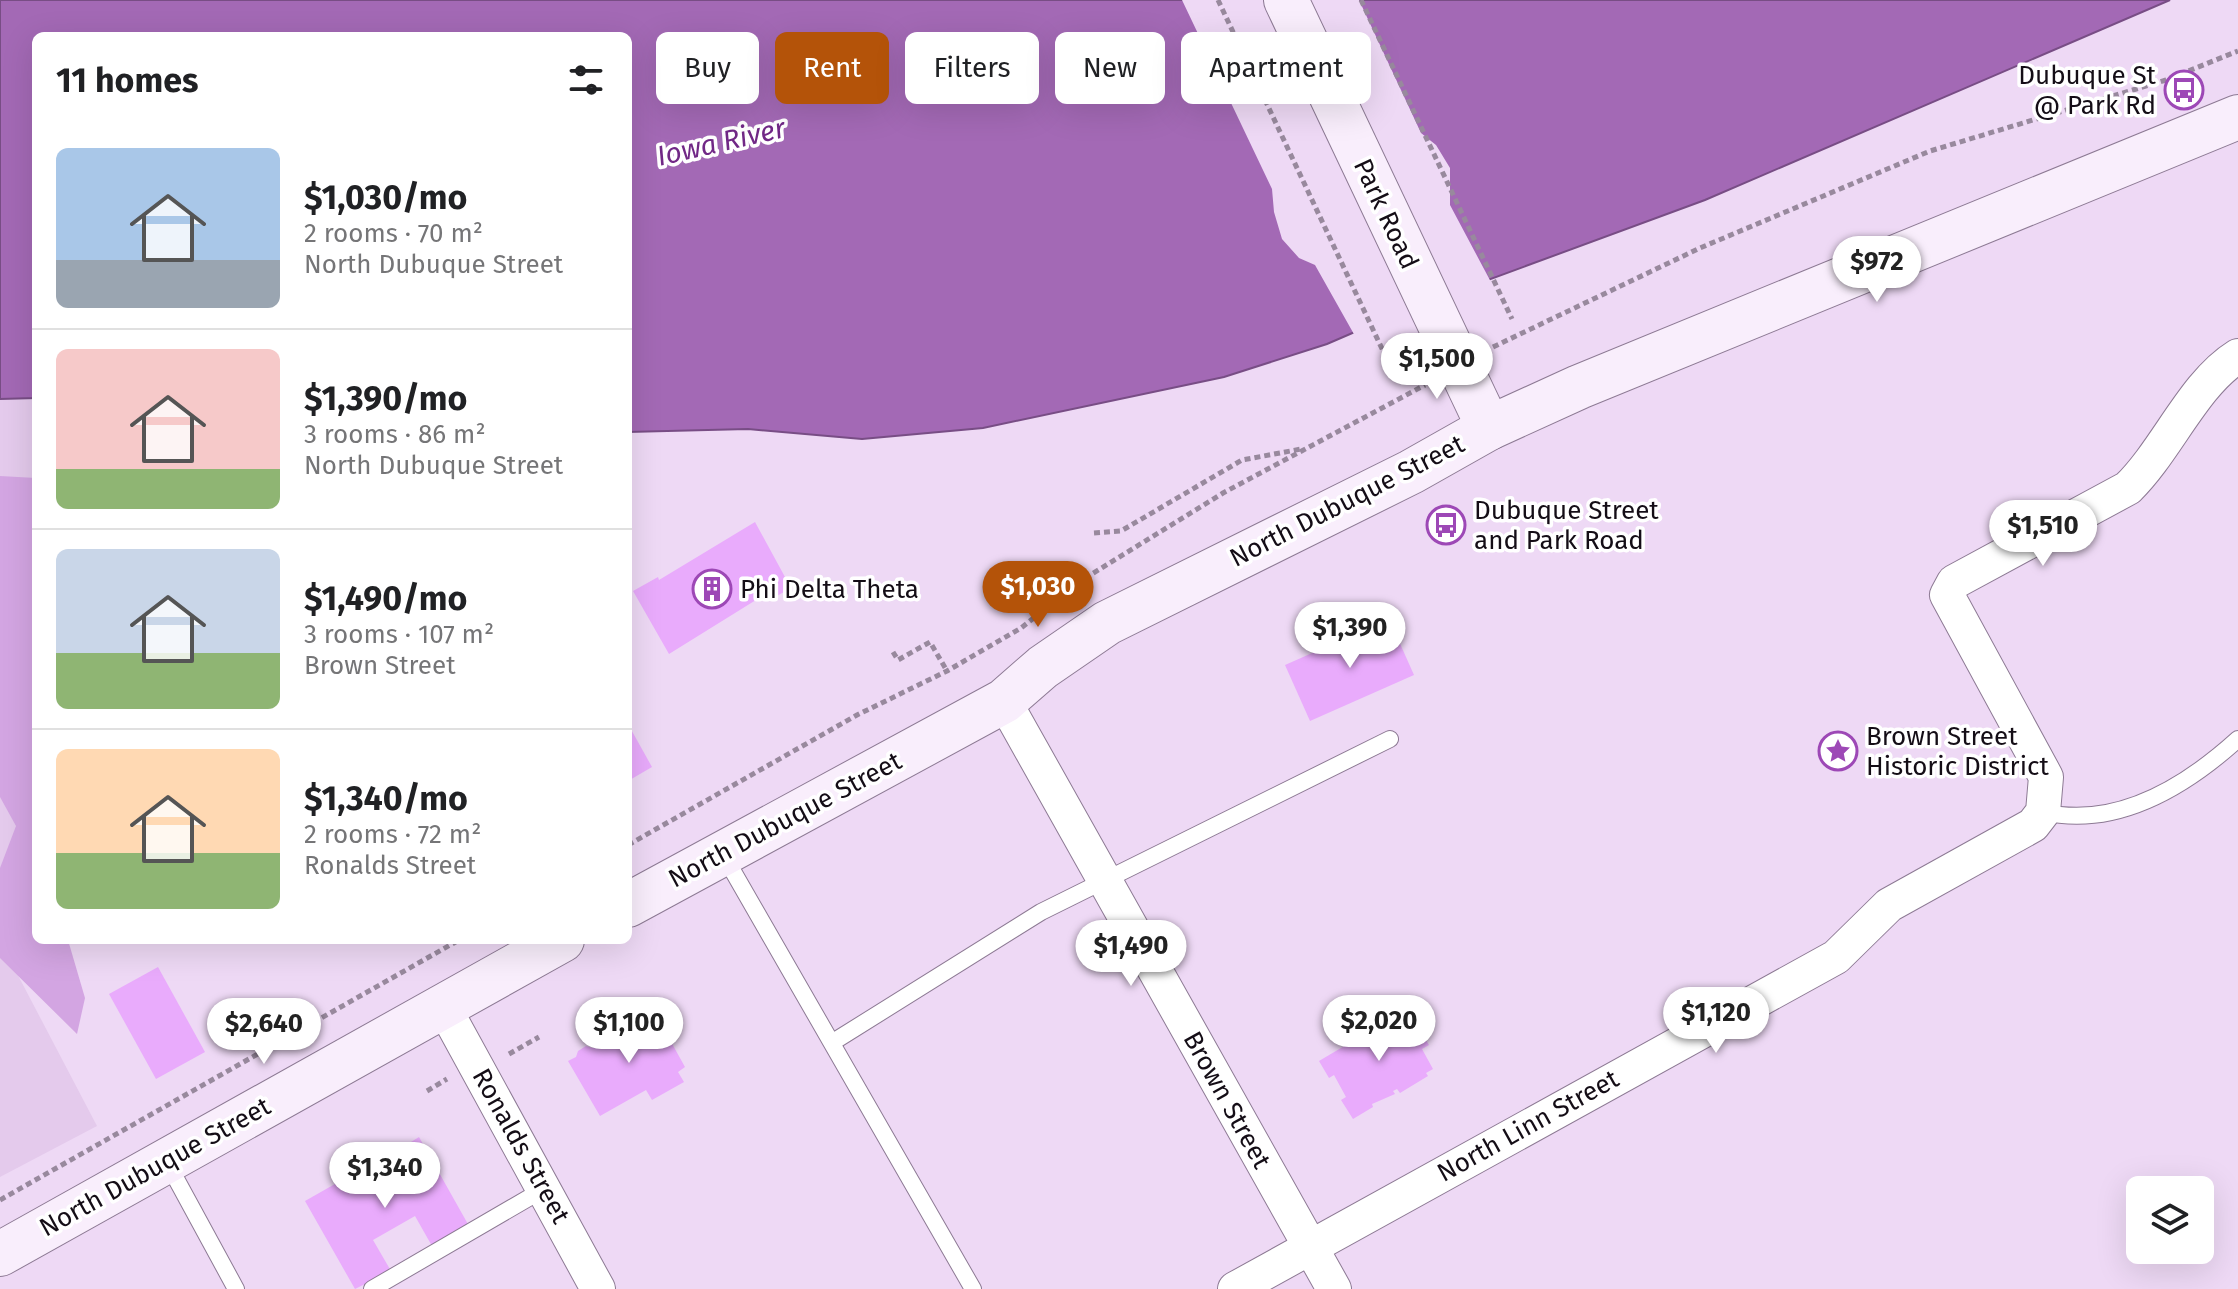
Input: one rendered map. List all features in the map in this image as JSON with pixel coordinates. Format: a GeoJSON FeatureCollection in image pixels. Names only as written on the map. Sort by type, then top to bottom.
{"type":"FeatureCollection","features":[{"type":"Feature","properties":{"kind":"main road","name":"Park Road"},"geometry":{"type":"LineString","coordinates":[[1286,0],[1489,428]]}},
{"type":"Feature","properties":{"kind":"main road","name":"North Dubuque Street"},"geometry":{"type":"LineString","coordinates":[[632,903],[1004,701],[1043,667],[1107,623],[1411,472],[1489,428],[1579,387],[2238,117]]}},
{"type":"Feature","properties":{"kind":"main road","name":"North Dubuque Street"},"geometry":{"type":"LineString","coordinates":[[0,1254],[442,1004],[554,944]]}},
{"type":"Feature","properties":{"kind":"street"},"geometry":{"type":"LineString","coordinates":[[2045,805],[2046,777],[2025,733],[1947,595],[1954,582],[2128,488],[2148,469],[2205,387],[2238,356]]}},
{"type":"Feature","properties":{"kind":"street","name":"Brown Street"},"geometry":{"type":"LineString","coordinates":[[1004,701],[1334,1289]]}},
{"type":"Feature","properties":{"kind":"street","name":"North Linn Street"},"geometry":{"type":"LineString","coordinates":[[1235,1289],[1836,957],[1889,905],[2033,825],[2045,805]]}},
{"type":"Feature","properties":{"kind":"street","name":"Ronalds Street"},"geometry":{"type":"LineString","coordinates":[[442,1004],[598,1289]]}},
{"type":"Feature","properties":{"kind":"lane"},"geometry":{"type":"LineString","coordinates":[[833,1042],[1029,919],[1390,739]]}},
{"type":"Feature","properties":{"kind":"lane"},"geometry":{"type":"LineString","coordinates":[[2045,805],[2066,817],[2121,812],[2151,800],[2220,755],[2238,739]]}},
{"type":"Feature","properties":{"kind":"lane"},"geometry":{"type":"LineString","coordinates":[[723,854],[973,1289]]}},
{"type":"Feature","properties":{"kind":"lane"},"geometry":{"type":"LineString","coordinates":[[166,1161],[236,1289]]}},
{"type":"Feature","properties":{"kind":"lane"},"geometry":{"type":"LineString","coordinates":[[372,1289],[544,1189]]}},
{"type":"Feature","properties":{"kind":"path"},"geometry":{"type":"LineString","coordinates":[[1218,0],[1392,370]]}},
{"type":"Feature","properties":{"kind":"path"},"geometry":{"type":"LineString","coordinates":[[1361,0],[1512,319]]}},
{"type":"Feature","properties":{"kind":"path"},"geometry":{"type":"LineString","coordinates":[[1522,330],[1700,248],[1930,151],[2166,80],[2238,51]]}},
{"type":"Feature","properties":{"kind":"path"},"geometry":{"type":"LineString","coordinates":[[632,843],[857,715],[947,671],[1021,628],[1082,580],[1223,493],[1397,400]]}},
{"type":"Feature","properties":{"kind":"path"},"geometry":{"type":"LineString","coordinates":[[1094,533],[1121,531],[1242,460],[1305,448]]}},
{"type":"Feature","properties":{"kind":"path"},"geometry":{"type":"LineString","coordinates":[[893,652],[898,660],[930,642],[947,671]]}},
{"type":"Feature","properties":{"kind":"path"},"geometry":{"type":"LineString","coordinates":[[0,1200],[452,944]]}},
{"type":"Feature","properties":{"kind":"path"},"geometry":{"type":"LineString","coordinates":[[502,1057],[539,1037]]}},
{"type":"Feature","properties":{"kind":"path"},"geometry":{"type":"LineString","coordinates":[[427,1091],[447,1079]]}},
{"type":"Feature","properties":{"kind":"shaded area"},"geometry":{"type":"Polygon","coordinates":[[[32,398],[32,902],[0,919],[0,399],[32,398]]]}},
{"type":"Feature","properties":{"kind":"shaded area"},"geometry":{"type":"Polygon","coordinates":[[[0,476],[32,478],[32,944],[69,944],[85,998],[77,1034],[0,958],[0,868],[16,826],[0,797],[0,476]]]}},
{"type":"Feature","properties":{"kind":"shaded area"},"geometry":{"type":"Polygon","coordinates":[[[0,941],[97,1126],[0,1177],[0,941]]]}},
{"type":"Feature","properties":{"kind":"water","name":"Iowa River"},"geometry":{"type":"Polygon","coordinates":[[[0,0],[2170,0],[1705,200],[1401,312],[1327,344],[1224,377],[983,428],[862,439],[748,429],[632,432],[632,32],[32,32],[32,398],[0,399],[0,0]]]}},
{"type":"Feature","properties":{"kind":"pier"},"geometry":{"type":"Polygon","coordinates":[[[1182,0],[1359,0],[1421,133],[1436,145],[1450,168],[1450,205],[1492,284],[1355,336],[1315,265],[1299,258],[1282,239],[1274,212],[1272,189],[1232,104],[1371,104],[1371,32],[1197,32],[1182,0]]]}},
{"type":"Feature","properties":{"kind":"building","name":"Phi Delta Theta"},"geometry":{"type":"Polygon","coordinates":[[[755,522],[791,588],[768,601],[764,595],[669,654],[633,591],[658,577],[659,580],[755,522]]]}},
{"type":"Feature","properties":{"kind":"building"},"geometry":{"type":"Polygon","coordinates":[[[1389,619],[1414,675],[1310,721],[1285,665],[1389,619]]]}},
{"type":"Feature","properties":{"kind":"building"},"geometry":{"type":"Polygon","coordinates":[[[632,731],[652,767],[632,779],[632,731]]]}},
{"type":"Feature","properties":{"kind":"building"},"geometry":{"type":"Polygon","coordinates":[[[158,967],[205,1052],[156,1079],[109,994],[158,967]]]}},
{"type":"Feature","properties":{"kind":"building"},"geometry":{"type":"Polygon","coordinates":[[[1407,1009],[1429,1045],[1422,1049],[1433,1069],[1426,1073],[1428,1076],[1400,1093],[1397,1089],[1393,1091],[1395,1094],[1372,1104],[1373,1107],[1353,1119],[1341,1100],[1346,1097],[1334,1075],[1329,1078],[1319,1061],[1407,1009]]]}},
{"type":"Feature","properties":{"kind":"building"},"geometry":{"type":"Polygon","coordinates":[[[655,1013],[685,1067],[678,1072],[684,1082],[652,1100],[646,1090],[600,1116],[568,1061],[586,1046],[593,1048],[631,1026],[632,1020],[642,1014],[655,1013]]]}},
{"type":"Feature","properties":{"kind":"building"},"geometry":{"type":"Polygon","coordinates":[[[419,1137],[469,1226],[432,1246],[415,1216],[373,1240],[391,1271],[355,1289],[305,1201],[342,1180],[344,1184],[419,1137]]]}},
{"type":"Feature","properties":{"kind":"place","name":"Dubuque St @ Park Rd"},"geometry":{"type":"Point","coordinates":[2184,90]}},
{"type":"Feature","properties":{"kind":"place","name":"Dubuque Street and Park Road"},"geometry":{"type":"Point","coordinates":[1446,525]}},
{"type":"Feature","properties":{"kind":"place","name":"Phi Delta Theta"},"geometry":{"type":"Point","coordinates":[712,589]}},
{"type":"Feature","properties":{"kind":"place","name":"Brown Street Historic District"},"geometry":{"type":"Point","coordinates":[1838,751]}}]}
